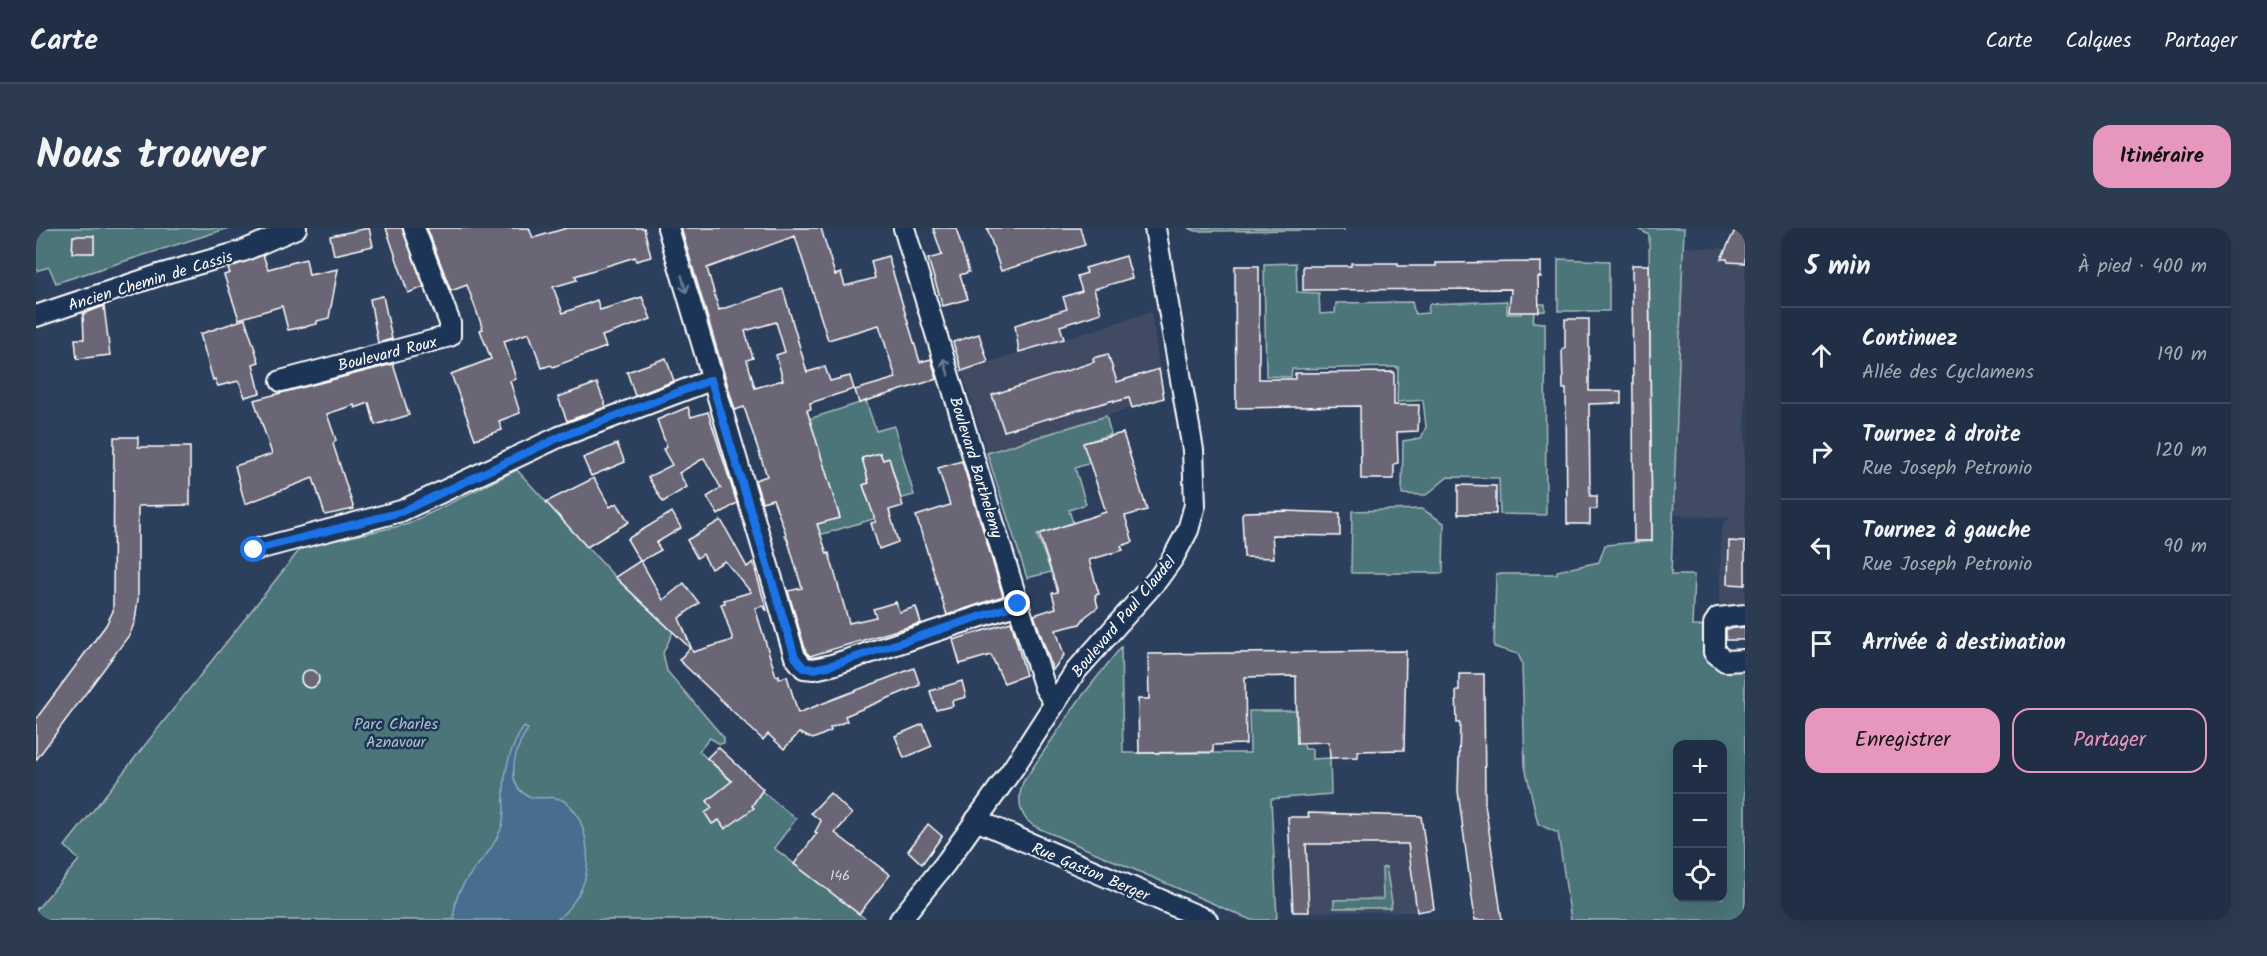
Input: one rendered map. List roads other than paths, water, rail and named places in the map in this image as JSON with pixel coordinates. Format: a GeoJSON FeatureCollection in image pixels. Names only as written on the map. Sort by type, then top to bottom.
{"type":"FeatureCollection","features":[{"type":"Feature","properties":{"kind":"street","name":"Ancien Chemin de Cassis"},"geometry":{"type":"LineString","coordinates":[[36,316],[162,274],[243,251],[296,228]]}},
{"type":"Feature","properties":{"kind":"street","name":"Boulevard Roux"},"geometry":{"type":"LineString","coordinates":[[281,381],[450,336],[450,323],[414,228]]}},
{"type":"Feature","properties":{"kind":"street"},"geometry":{"type":"LineString","coordinates":[[668,228],[711,380],[795,657],[804,668],[814,669],[832,665],[1018,604]]}},
{"type":"Feature","properties":{"kind":"street","name":"Boulevard Barthelemy"},"geometry":{"type":"LineString","coordinates":[[904,228],[1018,604],[1045,688],[1055,703]]}},
{"type":"Feature","properties":{"kind":"street","name":"Boulevard Paul Claudel"},"geometry":{"type":"LineString","coordinates":[[900,920],[976,820],[1075,672],[1173,558],[1188,530],[1195,506],[1193,450],[1155,228]]}},
{"type":"Feature","properties":{"kind":"street"},"geometry":{"type":"LineString","coordinates":[[254,550],[401,512],[560,437],[711,380]]}},
{"type":"Feature","properties":{"kind":"street"},"geometry":{"type":"LineString","coordinates":[[1745,615],[1718,618],[1714,624],[1714,652],[1725,661],[1745,660]]}},
{"type":"Feature","properties":{"kind":"street","name":"Rue Gaston Berger"},"geometry":{"type":"LineString","coordinates":[[976,820],[1207,920]]}},
{"type":"Feature","properties":{"kind":"park label","name":"Parc Charles Aznavour"},"geometry":{"type":"Point","coordinates":[396,732]}}]}
